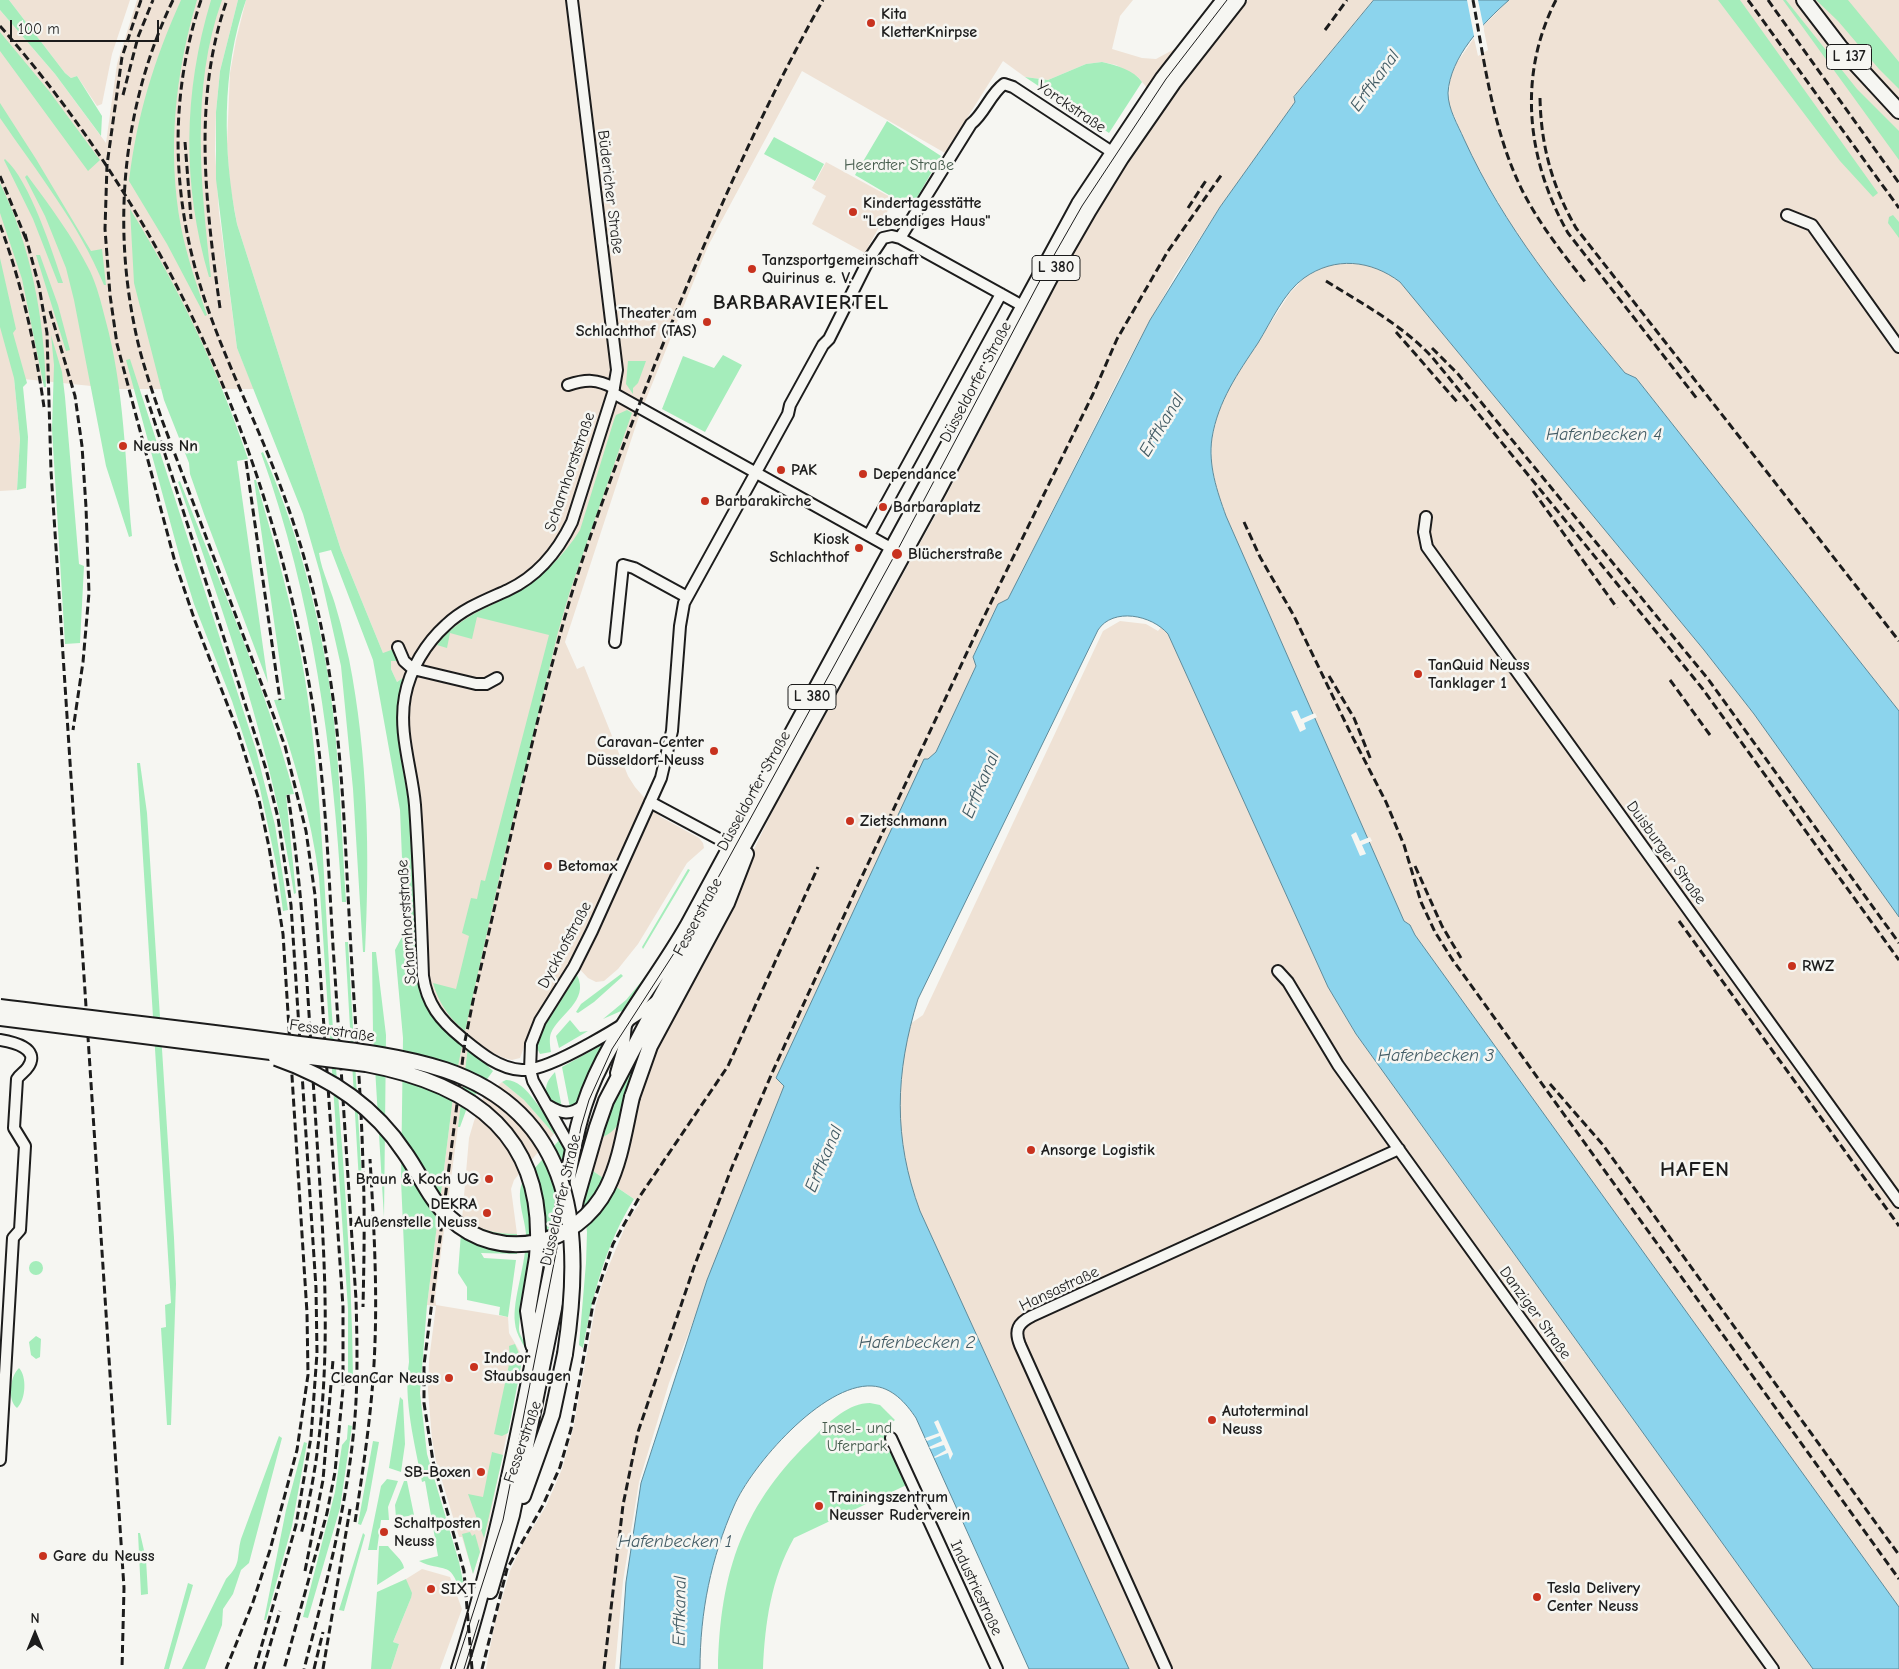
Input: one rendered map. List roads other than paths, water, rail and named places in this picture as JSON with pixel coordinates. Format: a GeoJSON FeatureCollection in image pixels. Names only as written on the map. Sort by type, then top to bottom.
{"type":"FeatureCollection","features":[{"type":"Feature","properties":{"kind":"main road","name":"Düsseldorfer Straße"},"geometry":{"type":"LineString","coordinates":[[468,1669],[512,1516],[576,1200],[596,1127],[606,1101],[660,998],[751,833],[1028,309],[1089,210],[1117,155],[1163,78],[1224,0]]}},
{"type":"Feature","properties":{"kind":"main road","name":"Düsseldorfer Straße"},"geometry":{"type":"LineString","coordinates":[[1117,155],[1238,0]]}},
{"type":"Feature","properties":{"kind":"main road","name":"L 137"},"geometry":{"type":"LineString","coordinates":[[1804,0],[1840,47],[1899,111]]}},
{"type":"Feature","properties":{"kind":"main road","name":"Düsseldorfer Straße"},"geometry":{"type":"LineString","coordinates":[[459,1669],[490,1556],[530,1373],[584,1105],[597,1073],[626,1023],[674,950],[899,552]]}},
{"type":"Feature","properties":{"kind":"main road","name":"Fesserstraße"},"geometry":{"type":"LineString","coordinates":[[244,1048],[311,1071],[356,1099],[391,1134],[439,1206],[463,1228],[492,1242],[507,1245],[533,1244],[563,1234],[576,1226],[597,1204],[607,1188],[614,1172],[640,1071],[650,1046],[736,884],[751,833]]}},
{"type":"Feature","properties":{"kind":"main road","name":"Fesserstraße"},"geometry":{"type":"LineString","coordinates":[[0,1007],[365,1053],[443,1070],[471,1081],[508,1105],[540,1140],[562,1183],[573,1235],[573,1278],[565,1354],[552,1415],[504,1545]]}},
{"type":"Feature","properties":{"kind":"main road","name":"Fesserstraße"},"geometry":{"type":"LineString","coordinates":[[0,1018],[244,1048],[393,1069],[436,1083],[472,1102],[502,1129],[524,1163],[536,1204],[537,1257],[528,1311],[534,1346],[530,1373]]}},
{"type":"Feature","properties":{"kind":"main road","name":"Düsseldorfer Straße"},"geometry":{"type":"LineString","coordinates":[[449,1669],[490,1556]]}},
{"type":"Feature","properties":{"kind":"street","name":"Büdericher Straße"},"geometry":{"type":"LineString","coordinates":[[572,0],[616,357],[617,376],[614,390]]}},
{"type":"Feature","properties":{"kind":"street","name":"Yorckstraße"},"geometry":{"type":"LineString","coordinates":[[900,238],[971,124],[978,119],[1004,84],[1013,86],[1117,155]]}},
{"type":"Feature","properties":{"kind":"street"},"geometry":{"type":"LineString","coordinates":[[1787,215],[1812,225],[1899,347]]}},
{"type":"Feature","properties":{"kind":"street"},"geometry":{"type":"LineString","coordinates":[[756,472],[878,243],[888,237],[900,238],[1028,309]]}},
{"type":"Feature","properties":{"kind":"street","name":"Düsseldorfer Straße"},"geometry":{"type":"LineString","coordinates":[[869,535],[1001,294]]}},
{"type":"Feature","properties":{"kind":"street"},"geometry":{"type":"LineString","coordinates":[[568,385],[591,379],[601,381],[756,472],[899,552]]}},
{"type":"Feature","properties":{"kind":"street","name":"Scharnhorststraße"},"geometry":{"type":"LineString","coordinates":[[614,390],[572,522],[553,555],[527,579],[458,615],[433,638],[413,669],[405,695],[403,719],[414,803],[425,989],[439,1018],[465,1041],[506,1067],[549,1065],[626,1023],[660,998]]}},
{"type":"Feature","properties":{"kind":"street","name":"Dyckhofstraße"},"geometry":{"type":"LineString","coordinates":[[530,1066],[534,1032],[574,967],[592,931],[650,802],[668,756],[672,731],[680,626],[687,596],[756,472]]}},
{"type":"Feature","properties":{"kind":"street","name":"Duisburger Straße"},"geometry":{"type":"LineString","coordinates":[[1426,517],[1424,532],[1427,547],[1899,1202]]}},
{"type":"Feature","properties":{"kind":"street"},"geometry":{"type":"LineString","coordinates":[[615,642],[623,565],[634,568],[687,596]]}},
{"type":"Feature","properties":{"kind":"street"},"geometry":{"type":"LineString","coordinates":[[398,647],[404,661],[413,669],[476,684],[486,684],[497,678]]}},
{"type":"Feature","properties":{"kind":"street"},"geometry":{"type":"LineString","coordinates":[[650,802],[732,846]]}},
{"type":"Feature","properties":{"kind":"street","name":"Danziger Straße"},"geometry":{"type":"LineString","coordinates":[[1278,971],[1288,982],[1338,1066],[1773,1669]]}},
{"type":"Feature","properties":{"kind":"street"},"geometry":{"type":"LineString","coordinates":[[606,1101],[624,1045],[626,1023]]}},
{"type":"Feature","properties":{"kind":"street"},"geometry":{"type":"LineString","coordinates":[[0,1040],[20,1044],[29,1053],[30,1058],[27,1069],[17,1079],[14,1128],[25,1146],[20,1230],[13,1238],[8,1296],[0,1460]]}},
{"type":"Feature","properties":{"kind":"street"},"geometry":{"type":"LineString","coordinates":[[530,1066],[545,1104],[573,1152]]}},
{"type":"Feature","properties":{"kind":"street"},"geometry":{"type":"LineString","coordinates":[[545,1104],[558,1112],[567,1114],[575,1112],[584,1105]]}},
{"type":"Feature","properties":{"kind":"street","name":"Hansastraße"},"geometry":{"type":"LineString","coordinates":[[1166,1669],[1020,1345],[1016,1335],[1018,1327],[1025,1320],[1399,1150]]}},
{"type":"Feature","properties":{"kind":"street","name":"Industriestraße"},"geometry":{"type":"LineString","coordinates":[[891,1438],[997,1669]]}},
{"type":"Feature","properties":{"kind":"water"},"geometry":{"type":"Polygon","coordinates":[[[1374,0],[1509,0],[1479,30],[1461,54],[1450,80],[1448,93],[1454,117],[1497,202],[1537,262],[1625,373],[1636,378],[1899,711],[1899,917],[1754,714],[1704,650],[1400,282],[1389,275],[1365,265],[1340,264],[1316,271],[1304,278],[1290,291],[1236,376],[1219,412],[1212,438],[1211,458],[1219,497],[1404,921],[1410,925],[1415,935],[1899,1607],[1899,1669],[1813,1669],[1356,1034],[1328,987],[1168,634],[1161,627],[1143,618],[1123,616],[1113,618],[1098,630],[918,999],[905,1053],[900,1105],[905,1157],[920,1211],[1129,1669],[1029,1669],[916,1418],[898,1397],[886,1389],[872,1386],[853,1389],[832,1398],[811,1412],[772,1450],[743,1489],[726,1526],[713,1565],[702,1627],[700,1669],[620,1669],[626,1582],[641,1483],[707,1280],[784,1086],[776,1078],[924,759],[928,759],[936,752],[976,666],[973,657],[998,604],[1008,599],[1150,320],[1220,207],[1295,102],[1294,97],[1374,0]]]}},
{"type":"Feature","properties":{"kind":"tram line"},"geometry":{"type":"LineString","coordinates":[[455,1669],[503,1520],[581,1127],[589,1100],[612,1049],[691,927],[897,551],[1045,271],[1082,206],[1166,79],[1227,0]]}},
{"type":"Feature","properties":{"kind":"tram line"},"geometry":{"type":"LineString","coordinates":[[464,1669],[479,1620]]}},
{"type":"Feature","properties":{"kind":"railway"},"geometry":{"type":"LineString","coordinates":[[141,0],[122,57],[107,165],[105,229],[110,295],[117,344],[175,562],[195,621],[238,732],[259,800],[269,847],[283,934],[307,1313],[308,1375],[297,1450],[270,1550],[253,1602],[226,1669]]}},
{"type":"Feature","properties":{"kind":"railway"},"geometry":{"type":"LineString","coordinates":[[123,95],[138,37],[153,0]]}},
{"type":"Feature","properties":{"kind":"railway"},"geometry":{"type":"LineString","coordinates":[[173,0],[156,39],[143,79],[133,120],[124,203],[124,246],[128,287],[137,341],[162,420],[285,746],[306,831],[315,895],[343,1307],[343,1388],[335,1472],[327,1513],[284,1669]]}},
{"type":"Feature","properties":{"kind":"railway"},"geometry":{"type":"LineString","coordinates":[[201,0],[190,38],[179,116],[178,155],[181,194],[187,232],[196,271],[208,309],[277,477],[294,524],[320,621],[334,703],[343,801],[361,1107],[364,1201],[363,1307]]}},
{"type":"Feature","properties":{"kind":"railway"},"geometry":{"type":"LineString","coordinates":[[220,308],[210,231],[205,153],[209,76],[216,37],[227,0]]}},
{"type":"Feature","properties":{"kind":"railway"},"geometry":{"type":"LineString","coordinates":[[472,1669],[464,1571],[433,1461],[424,1403],[424,1365],[465,1041],[473,1001],[544,696],[571,596],[591,535],[659,354],[735,174],[777,86],[823,0]]}},
{"type":"Feature","properties":{"kind":"railway"},"geometry":{"type":"LineString","coordinates":[[1325,30],[1347,0]]}},
{"type":"Feature","properties":{"kind":"railway"},"geometry":{"type":"LineString","coordinates":[[1473,0],[1491,98],[1504,146],[1513,169],[1523,192],[1544,228],[1586,283]]}},
{"type":"Feature","properties":{"kind":"railway"},"geometry":{"type":"LineString","coordinates":[[1556,0],[1544,29],[1536,58],[1532,88],[1532,118],[1536,148],[1543,177],[1568,233],[1698,400]]}},
{"type":"Feature","properties":{"kind":"railway"},"geometry":{"type":"LineString","coordinates":[[1748,0],[1899,208]]}},
{"type":"Feature","properties":{"kind":"railway"},"geometry":{"type":"LineString","coordinates":[[1768,0],[1899,183]]}},
{"type":"Feature","properties":{"kind":"railway"},"geometry":{"type":"LineString","coordinates":[[0,26],[59,98],[112,174],[159,253],[201,336],[237,421],[267,508],[292,598],[310,689],[319,753],[325,818],[356,1299],[357,1387],[352,1449],[342,1513],[304,1669]]}},
{"type":"Feature","properties":{"kind":"railway"},"geometry":{"type":"LineString","coordinates":[[1540,98],[1543,133],[1549,165],[1560,197],[1576,228],[1899,641]]}},
{"type":"Feature","properties":{"kind":"railway"},"geometry":{"type":"LineString","coordinates":[[185,142],[191,219]]}},
{"type":"Feature","properties":{"kind":"railway"},"geometry":{"type":"LineString","coordinates":[[604,1669],[623,1505],[638,1432],[694,1267],[732,1167],[772,1073],[858,885],[978,629],[1093,394],[1117,339],[1168,251],[1222,174]]}},
{"type":"Feature","properties":{"kind":"railway"},"geometry":{"type":"LineString","coordinates":[[0,176],[26,239]]}},
{"type":"Feature","properties":{"kind":"railway"},"geometry":{"type":"LineString","coordinates":[[1188,208],[1207,179]]}},
{"type":"Feature","properties":{"kind":"railway"},"geometry":{"type":"LineString","coordinates":[[0,225],[15,269],[27,314],[44,407]]}},
{"type":"Feature","properties":{"kind":"railway"},"geometry":{"type":"LineString","coordinates":[[25,234],[39,286],[47,333],[51,471],[124,1588],[122,1669]]}},
{"type":"Feature","properties":{"kind":"railway"},"geometry":{"type":"LineString","coordinates":[[1326,281],[1395,325],[1432,357],[1702,688],[1899,960]]}},
{"type":"Feature","properties":{"kind":"railway"},"geometry":{"type":"LineString","coordinates":[[50,311],[75,396],[82,446],[86,507],[89,593],[83,662],[73,730]]}},
{"type":"Feature","properties":{"kind":"railway"},"geometry":{"type":"LineString","coordinates":[[1396,332],[1459,404]]}},
{"type":"Feature","properties":{"kind":"railway"},"geometry":{"type":"LineString","coordinates":[[1432,348],[1458,374],[1708,679],[1899,943]]}},
{"type":"Feature","properties":{"kind":"railway"},"geometry":{"type":"LineString","coordinates":[[146,395],[266,769],[278,818],[291,905],[316,1288],[317,1353],[311,1437],[296,1525],[255,1669]]}},
{"type":"Feature","properties":{"kind":"railway"},"geometry":{"type":"LineString","coordinates":[[246,461],[280,700]]}},
{"type":"Feature","properties":{"kind":"railway"},"geometry":{"type":"LineString","coordinates":[[1533,491],[1617,608]]}},
{"type":"Feature","properties":{"kind":"railway"},"geometry":{"type":"LineString","coordinates":[[1244,522],[1260,557],[1294,616],[1386,802],[1404,845],[1421,902],[1435,932],[1452,959],[1899,1579]]}},
{"type":"Feature","properties":{"kind":"railway"},"geometry":{"type":"LineString","coordinates":[[1329,676],[1354,718],[1371,760]]}},
{"type":"Feature","properties":{"kind":"railway"},"geometry":{"type":"LineString","coordinates":[[1670,680],[1710,735]]}},
{"type":"Feature","properties":{"kind":"railway"},"geometry":{"type":"LineString","coordinates":[[288,795],[298,873],[305,952],[322,1216],[325,1323],[320,1429],[313,1481],[301,1534]]}},
{"type":"Feature","properties":{"kind":"railway"},"geometry":{"type":"LineString","coordinates":[[1415,866],[1442,926],[1461,958]]}},
{"type":"Feature","properties":{"kind":"railway"},"geometry":{"type":"LineString","coordinates":[[482,1669],[507,1569],[543,1505],[560,1467],[571,1429],[593,1304],[613,1244],[640,1196],[728,1066],[818,867]]}},
{"type":"Feature","properties":{"kind":"railway"},"geometry":{"type":"LineString","coordinates":[[1679,921],[1899,1226]]}},
{"type":"Feature","properties":{"kind":"railway"},"geometry":{"type":"LineString","coordinates":[[1550,1084],[1603,1145],[1899,1555]]}},
{"type":"Feature","properties":{"kind":"railway"},"geometry":{"type":"LineString","coordinates":[[355,1522],[369,1424],[375,1338],[375,1261],[370,1159]]}},
{"type":"Feature","properties":{"kind":"railway"},"geometry":{"type":"LineString","coordinates":[[305,1571],[323,1480],[333,1360]]}},
{"type":"Feature","properties":{"kind":"railway"},"geometry":{"type":"LineString","coordinates":[[323,1669],[350,1509]]}},
{"type":"Feature","properties":{"kind":"railway"},"geometry":{"type":"LineString","coordinates":[[263,1669],[280,1611]]}},
{"type":"Feature","properties":{"kind":"railway"},"geometry":{"type":"LineString","coordinates":[[314,1669],[323,1632]]}},
{"type":"Feature","properties":{"kind":"place","name":"Kita KletterKnirpse"},"geometry":{"type":"Point","coordinates":[871,23]}},
{"type":"Feature","properties":{"kind":"place","name":"Kindertagesstätte \"Lebendiges Haus\""},"geometry":{"type":"Point","coordinates":[853,212]}},
{"type":"Feature","properties":{"kind":"place","name":"Tanzsportgemeinschaft Quirinus e. V."},"geometry":{"type":"Point","coordinates":[752,269]}},
{"type":"Feature","properties":{"kind":"place","name":"Theater am Schlachthof (TAS)"},"geometry":{"type":"Point","coordinates":[707,322]}},
{"type":"Feature","properties":{"kind":"place","name":"Neuss Nn"},"geometry":{"type":"Point","coordinates":[123,446]}},
{"type":"Feature","properties":{"kind":"place","name":"PAK"},"geometry":{"type":"Point","coordinates":[781,470]}},
{"type":"Feature","properties":{"kind":"place","name":"Dependance"},"geometry":{"type":"Point","coordinates":[863,474]}},
{"type":"Feature","properties":{"kind":"place","name":"Barbarakirche"},"geometry":{"type":"Point","coordinates":[705,501]}},
{"type":"Feature","properties":{"kind":"place","name":"Barbaraplatz"},"geometry":{"type":"Point","coordinates":[883,507]}},
{"type":"Feature","properties":{"kind":"place","name":"Kiosk Schlachthof"},"geometry":{"type":"Point","coordinates":[859,548]}},
{"type":"Feature","properties":{"kind":"place","name":"Blücherstraße"},"geometry":{"type":"Point","coordinates":[897,554]}},
{"type":"Feature","properties":{"kind":"place","name":"TanQuid Neuss Tanklager 1"},"geometry":{"type":"Point","coordinates":[1418,674]}},
{"type":"Feature","properties":{"kind":"place","name":"Caravan-Center Düsseldorf-Neuss"},"geometry":{"type":"Point","coordinates":[714,751]}},
{"type":"Feature","properties":{"kind":"place","name":"Zietschmann"},"geometry":{"type":"Point","coordinates":[850,821]}},
{"type":"Feature","properties":{"kind":"place","name":"Betomax"},"geometry":{"type":"Point","coordinates":[548,866]}},
{"type":"Feature","properties":{"kind":"place","name":"RWZ"},"geometry":{"type":"Point","coordinates":[1792,966]}},
{"type":"Feature","properties":{"kind":"place","name":"Ansorge Logistik"},"geometry":{"type":"Point","coordinates":[1031,1150]}},
{"type":"Feature","properties":{"kind":"place","name":"Braun & Koch UG"},"geometry":{"type":"Point","coordinates":[489,1179]}},
{"type":"Feature","properties":{"kind":"place","name":"DEKRA Außenstelle Neuss"},"geometry":{"type":"Point","coordinates":[487,1213]}},
{"type":"Feature","properties":{"kind":"place","name":"Indoor Staubsaugen"},"geometry":{"type":"Point","coordinates":[474,1367]}},
{"type":"Feature","properties":{"kind":"place","name":"CleanCar Neuss"},"geometry":{"type":"Point","coordinates":[449,1378]}},
{"type":"Feature","properties":{"kind":"place","name":"Autoterminal Neuss"},"geometry":{"type":"Point","coordinates":[1212,1420]}},
{"type":"Feature","properties":{"kind":"place","name":"SB-Boxen"},"geometry":{"type":"Point","coordinates":[481,1472]}},
{"type":"Feature","properties":{"kind":"place","name":"Trainingszentrum Neusser Ruderverein"},"geometry":{"type":"Point","coordinates":[819,1506]}},
{"type":"Feature","properties":{"kind":"place","name":"Schaltposten Neuss"},"geometry":{"type":"Point","coordinates":[384,1532]}},
{"type":"Feature","properties":{"kind":"place","name":"Gare du Neuss"},"geometry":{"type":"Point","coordinates":[43,1556]}},
{"type":"Feature","properties":{"kind":"place","name":"SIXT"},"geometry":{"type":"Point","coordinates":[431,1589]}},
{"type":"Feature","properties":{"kind":"place","name":"Tesla Delivery Center Neuss"},"geometry":{"type":"Point","coordinates":[1537,1597]}},
{"type":"Feature","properties":{"kind":"district","name":"BARBARAVIERTEL"},"geometry":{"type":"Point","coordinates":[801,303]}},
{"type":"Feature","properties":{"kind":"district","name":"HAFEN"},"geometry":{"type":"Point","coordinates":[1695,1170]}},
{"type":"Feature","properties":{"kind":"water label","name":"Erftkanal"},"geometry":{"type":"Point","coordinates":[1375,81]}},
{"type":"Feature","properties":{"kind":"water label","name":"Erftkanal"},"geometry":{"type":"Point","coordinates":[1162,425]}},
{"type":"Feature","properties":{"kind":"water label","name":"Hafenbecken 4"},"geometry":{"type":"Point","coordinates":[1604,435]}},
{"type":"Feature","properties":{"kind":"water label","name":"Erftkanal"},"geometry":{"type":"Point","coordinates":[981,785]}},
{"type":"Feature","properties":{"kind":"water label","name":"Hafenbecken 3"},"geometry":{"type":"Point","coordinates":[1436,1056]}},
{"type":"Feature","properties":{"kind":"water label","name":"Erftkanal"},"geometry":{"type":"Point","coordinates":[824,1159]}},
{"type":"Feature","properties":{"kind":"water label","name":"Hafenbecken 2"},"geometry":{"type":"Point","coordinates":[917,1343]}},
{"type":"Feature","properties":{"kind":"water label","name":"Hafenbecken 1"},"geometry":{"type":"Point","coordinates":[675,1542]}},
{"type":"Feature","properties":{"kind":"water label","name":"Erftkanal"},"geometry":{"type":"Point","coordinates":[680,1611]}},
{"type":"Feature","properties":{"kind":"park label","name":"Heerdter Straße"},"geometry":{"type":"Point","coordinates":[899,165]}},
{"type":"Feature","properties":{"kind":"park label","name":"Insel- und Uferpark"},"geometry":{"type":"Point","coordinates":[857,1437]}}]}
